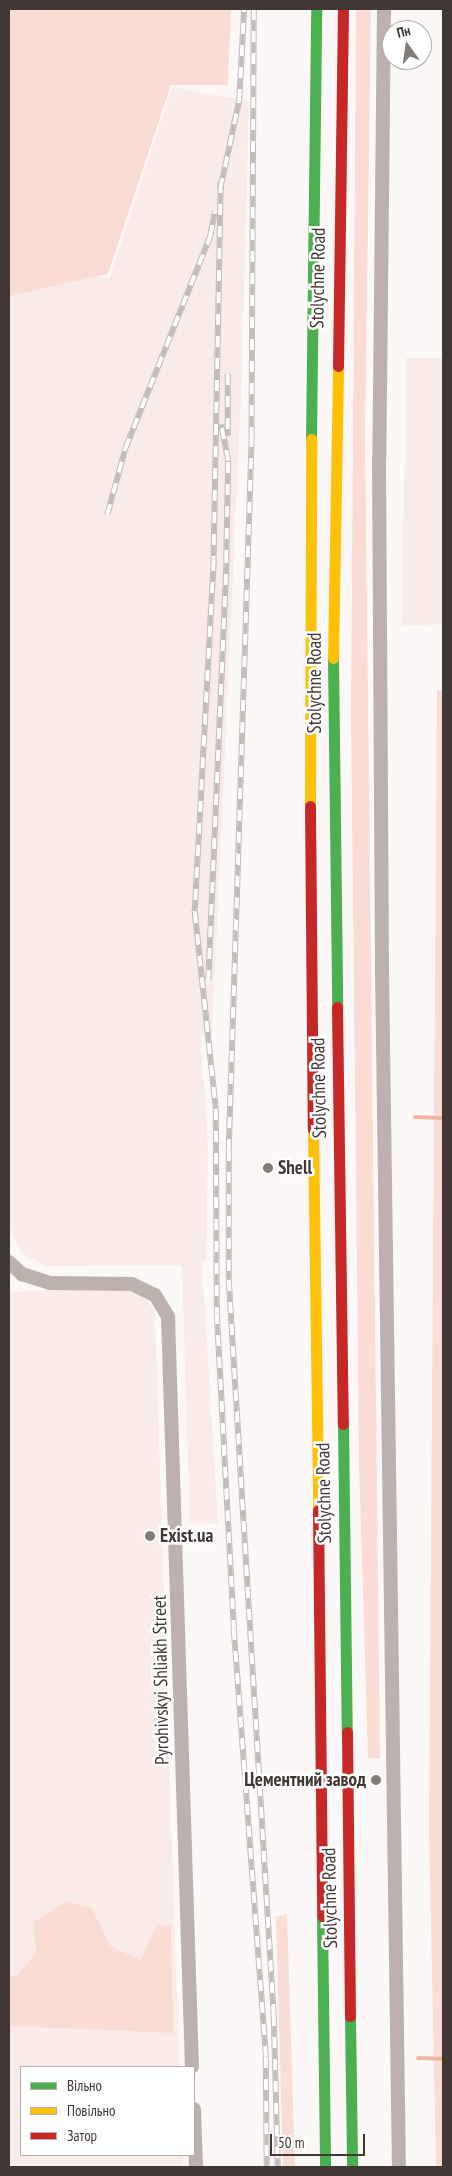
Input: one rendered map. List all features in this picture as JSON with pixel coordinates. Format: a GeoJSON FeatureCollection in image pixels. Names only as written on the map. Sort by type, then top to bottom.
{"type":"FeatureCollection","features":[{"type":"Feature","properties":{"kind":"highway","name":"Stolychne Road"},"geometry":{"type":"LineString","coordinates":[[316,9],[308,817],[326,2167]]}},
{"type":"Feature","properties":{"kind":"highway","name":"Stolychne Road"},"geometry":{"type":"LineString","coordinates":[[343,9],[333,429],[333,663],[352,2167]]}},
{"type":"Feature","properties":{"kind":"street"},"geometry":{"type":"LineString","coordinates":[[384,9],[379,460],[382,970],[399,2167]]}},
{"type":"Feature","properties":{"kind":"street","name":"Pyrohivskyi Shliakh Street"},"geometry":{"type":"LineString","coordinates":[[9,1262],[34,1280],[132,1284],[155,1295],[164,1307],[170,1329],[192,2066]]}},
{"type":"Feature","properties":{"kind":"street"},"geometry":{"type":"LineString","coordinates":[[195,2138],[196,2167]]}},
{"type":"Feature","properties":{"kind":"shaded area"},"geometry":{"type":"Polygon","coordinates":[[[9,9],[231,9],[228,85],[171,85],[108,274],[9,296],[9,9]]]}},
{"type":"Feature","properties":{"kind":"shaded area"},"geometry":{"type":"Polygon","coordinates":[[[356,9],[371,9],[365,436],[380,1759],[368,1758],[359,1462],[351,715],[356,9]]]}},
{"type":"Feature","properties":{"kind":"shaded area"},"geometry":{"type":"Polygon","coordinates":[[[172,87],[249,101],[242,372],[212,1035],[201,1036],[208,1148],[206,1261],[202,1262],[218,1524],[190,1523],[182,1265],[45,1266],[21,1253],[9,1226],[9,278],[110,277],[172,87]]]}},
{"type":"Feature","properties":{"kind":"shaded area"},"geometry":{"type":"Polygon","coordinates":[[[406,358],[443,358],[443,624],[402,626],[406,358]]]}},
{"type":"Feature","properties":{"kind":"shaded area"},"geometry":{"type":"Polygon","coordinates":[[[437,690],[443,691],[443,2167],[436,2167],[429,1827],[437,690]]]}},
{"type":"Feature","properties":{"kind":"shaded area"},"geometry":{"type":"Polygon","coordinates":[[[140,1287],[155,1313],[179,2066],[20,2066],[20,2156],[183,2156],[183,2167],[9,2167],[9,1292],[140,1287]]]}},
{"type":"Feature","properties":{"kind":"shaded area"},"geometry":{"type":"Polygon","coordinates":[[[66,1901],[92,1908],[110,1946],[141,1960],[157,1924],[171,1927],[173,2033],[9,2026],[9,1975],[17,1976],[36,1953],[34,1922],[66,1901]]]}},
{"type":"Feature","properties":{"kind":"shaded area"},"geometry":{"type":"Polygon","coordinates":[[[287,1914],[295,2167],[283,2167],[276,1917],[287,1914]]]}},
{"type":"Feature","properties":{"kind":"waterway"},"geometry":{"type":"LineString","coordinates":[[415,1117],[443,1118]]}},
{"type":"Feature","properties":{"kind":"waterway"},"geometry":{"type":"LineString","coordinates":[[418,2058],[443,2059]]}},
{"type":"Feature","properties":{"kind":"railway"},"geometry":{"type":"LineString","coordinates":[[220,189],[239,100],[244,9]]}},
{"type":"Feature","properties":{"kind":"railway"},"geometry":{"type":"LineString","coordinates":[[254,9],[252,436],[229,1150],[229,1280],[274,2015],[278,2167]]}},
{"type":"Feature","properties":{"kind":"railway"},"geometry":{"type":"LineString","coordinates":[[221,182],[214,560],[195,912],[216,1109],[217,1313],[234,1629],[266,2057],[267,2167]]}},
{"type":"Feature","properties":{"kind":"railway"},"geometry":{"type":"LineString","coordinates":[[107,515],[125,449],[210,236],[215,211]]}},
{"type":"Feature","properties":{"kind":"railway"},"geometry":{"type":"LineString","coordinates":[[228,374],[228,436]]}},
{"type":"Feature","properties":{"kind":"railway"},"geometry":{"type":"LineString","coordinates":[[208,981],[226,561],[228,461],[221,425]]}},
{"type":"Feature","properties":{"kind":"traffic: fast"},"geometry":{"type":"LineString","coordinates":[[311,439],[316,9]]}},
{"type":"Feature","properties":{"kind":"traffic: fast"},"geometry":{"type":"LineString","coordinates":[[333,658],[337,1007]]}},
{"type":"Feature","properties":{"kind":"traffic: fast"},"geometry":{"type":"LineString","coordinates":[[343,1424],[347,1732]]}},
{"type":"Feature","properties":{"kind":"traffic: fast"},"geometry":{"type":"LineString","coordinates":[[322,1916],[325,2167]]}},
{"type":"Feature","properties":{"kind":"traffic: fast"},"geometry":{"type":"LineString","coordinates":[[350,2016],[352,2167]]}},
{"type":"Feature","properties":{"kind":"traffic: slow"},"geometry":{"type":"LineString","coordinates":[[333,658],[338,366]]}},
{"type":"Feature","properties":{"kind":"traffic: slow"},"geometry":{"type":"LineString","coordinates":[[310,806],[311,439]]}},
{"type":"Feature","properties":{"kind":"traffic: slow"},"geometry":{"type":"LineString","coordinates":[[313,1129],[318,1510]]}},
{"type":"Feature","properties":{"kind":"traffic: jam"},"geometry":{"type":"LineString","coordinates":[[338,366],[343,9]]}},
{"type":"Feature","properties":{"kind":"traffic: jam"},"geometry":{"type":"LineString","coordinates":[[310,806],[313,1129]]}},
{"type":"Feature","properties":{"kind":"traffic: jam"},"geometry":{"type":"LineString","coordinates":[[337,1007],[343,1424]]}},
{"type":"Feature","properties":{"kind":"traffic: jam"},"geometry":{"type":"LineString","coordinates":[[318,1510],[322,1916]]}},
{"type":"Feature","properties":{"kind":"traffic: jam"},"geometry":{"type":"LineString","coordinates":[[347,1732],[350,2016]]}},
{"type":"Feature","properties":{"kind":"place","name":"Shell"},"geometry":{"type":"Point","coordinates":[268,1168]}},
{"type":"Feature","properties":{"kind":"place","name":"Exist.ua"},"geometry":{"type":"Point","coordinates":[150,1536]}},
{"type":"Feature","properties":{"kind":"place","name":"Цементний завод"},"geometry":{"type":"Point","coordinates":[376,1780]}}]}
